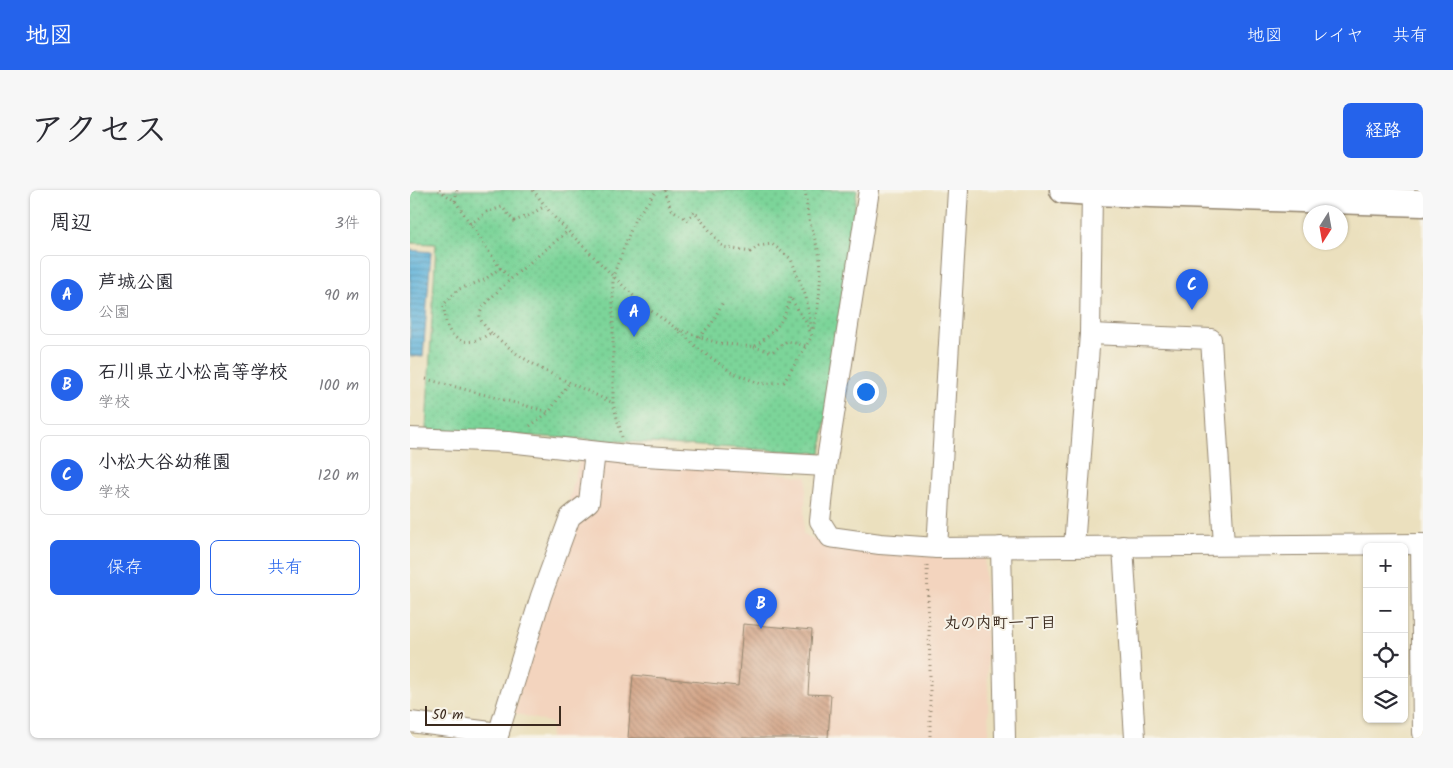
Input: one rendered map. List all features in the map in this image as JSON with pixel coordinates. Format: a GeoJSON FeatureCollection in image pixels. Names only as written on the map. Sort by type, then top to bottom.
{"type":"FeatureCollection","features":[{"type":"Feature","properties":{"kind":"street"},"geometry":{"type":"LineString","coordinates":[[869,190],[826,466],[820,521],[830,537],[880,544],[932,548],[1422,544],[1423,733]]}},
{"type":"Feature","properties":{"kind":"street"},"geometry":{"type":"LineString","coordinates":[[932,548],[958,190]]}},
{"type":"Feature","properties":{"kind":"street"},"geometry":{"type":"LineString","coordinates":[[1063,190],[1423,203]]}},
{"type":"Feature","properties":{"kind":"street"},"geometry":{"type":"LineString","coordinates":[[1074,547],[1090,334],[1092,192]]}},
{"type":"Feature","properties":{"kind":"street"},"geometry":{"type":"LineString","coordinates":[[1090,334],[1211,339],[1224,546]]}},
{"type":"Feature","properties":{"kind":"street"},"geometry":{"type":"LineString","coordinates":[[410,438],[508,442],[627,455],[826,466]]}},
{"type":"Feature","properties":{"kind":"street"},"geometry":{"type":"LineString","coordinates":[[410,722],[498,735],[542,596],[570,517],[589,502],[595,452]]}},
{"type":"Feature","properties":{"kind":"street"},"geometry":{"type":"LineString","coordinates":[[1123,546],[1135,738]]}},
{"type":"Feature","properties":{"kind":"street"},"geometry":{"type":"LineString","coordinates":[[1002,547],[1005,738]]}},
{"type":"Feature","properties":{"kind":"path"},"geometry":{"type":"LineString","coordinates":[[439,190],[454,201],[500,268],[512,278]]}},
{"type":"Feature","properties":{"kind":"path"},"geometry":{"type":"LineString","coordinates":[[454,201],[457,190]]}},
{"type":"Feature","properties":{"kind":"path"},"geometry":{"type":"LineString","coordinates":[[533,190],[568,231],[643,305],[677,329],[700,350],[731,372],[761,384],[784,382],[812,336],[819,300],[821,267],[819,253],[808,216],[805,190]]}},
{"type":"Feature","properties":{"kind":"path"},"geometry":{"type":"LineString","coordinates":[[627,455],[612,403],[613,276],[635,219],[657,190]]}},
{"type":"Feature","properties":{"kind":"path"},"geometry":{"type":"LineString","coordinates":[[664,190],[671,209],[688,220],[694,211],[723,247],[750,252],[759,246],[772,244],[792,259],[806,297],[812,336]]}},
{"type":"Feature","properties":{"kind":"path"},"geometry":{"type":"LineString","coordinates":[[470,224],[487,212],[502,207],[514,221],[528,216],[545,206]]}},
{"type":"Feature","properties":{"kind":"path"},"geometry":{"type":"LineString","coordinates":[[568,231],[486,302],[480,313],[481,321],[491,334],[517,354],[569,383],[612,403]]}},
{"type":"Feature","properties":{"kind":"path"},"geometry":{"type":"LineString","coordinates":[[491,334],[473,341],[459,340],[452,335],[446,325],[444,304],[459,289],[484,280],[500,268]]}},
{"type":"Feature","properties":{"kind":"path"},"geometry":{"type":"LineString","coordinates":[[754,347],[774,332],[787,312],[790,297],[807,324],[812,336]]}},
{"type":"Feature","properties":{"kind":"path"},"geometry":{"type":"LineString","coordinates":[[699,337],[712,323],[724,300]]}},
{"type":"Feature","properties":{"kind":"path"},"geometry":{"type":"LineString","coordinates":[[677,329],[718,343],[754,347],[772,352],[787,341],[807,346]]}},
{"type":"Feature","properties":{"kind":"path"},"geometry":{"type":"LineString","coordinates":[[426,379],[550,412],[569,383]]}},
{"type":"Feature","properties":{"kind":"path"},"geometry":{"type":"LineString","coordinates":[[930,738],[929,590],[932,548]]}},
{"type":"Feature","properties":{"kind":"shaded area"},"geometry":{"type":"Polygon","coordinates":[[[583,447],[807,477],[803,534],[825,545],[984,543],[989,738],[550,738],[552,723],[514,713],[583,447]]]}},
{"type":"Feature","properties":{"kind":"green space"},"geometry":{"type":"Polygon","coordinates":[[[410,190],[857,190],[821,453],[426,430],[436,244],[410,243],[410,190]]]}},
{"type":"Feature","properties":{"kind":"water"},"geometry":{"type":"Polygon","coordinates":[[[410,250],[431,252],[423,357],[410,356],[410,250]]]}},
{"type":"Feature","properties":{"kind":"building"},"geometry":{"type":"Polygon","coordinates":[[[743,624],[812,630],[808,694],[831,695],[828,738],[628,738],[633,675],[738,686],[743,624]]]}},
{"type":"Feature","properties":{"kind":"place","name":"小松大谷幼稚園"},"geometry":{"type":"Point","coordinates":[1192,310]}},
{"type":"Feature","properties":{"kind":"place","name":"芦城公園"},"geometry":{"type":"Point","coordinates":[634,337]}},
{"type":"Feature","properties":{"kind":"place","name":"石川県立小松高等学校"},"geometry":{"type":"Point","coordinates":[761,629]}},
{"type":"Feature","properties":{"kind":"district","name":"丸の内町一丁目"},"geometry":{"type":"Point","coordinates":[1000,622]}}]}
